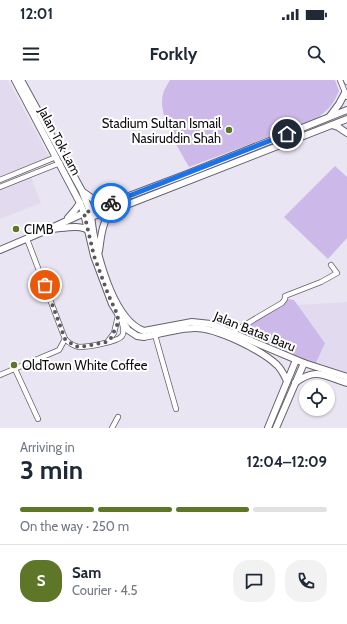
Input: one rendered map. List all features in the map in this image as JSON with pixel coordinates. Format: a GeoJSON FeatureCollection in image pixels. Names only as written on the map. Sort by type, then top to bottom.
{"type":"FeatureCollection","features":[{"type":"Feature","properties":{"kind":"main road","name":"Jalan Tok Lam"},"geometry":{"type":"LineString","coordinates":[[16,80],[80,203],[87,212]]}},
{"type":"Feature","properties":{"kind":"main road","name":"Jalan Tok Lam"},"geometry":{"type":"LineString","coordinates":[[16,80],[82,191],[87,212]]}},
{"type":"Feature","properties":{"kind":"main road"},"geometry":{"type":"LineString","coordinates":[[329,117],[346,95]]}},
{"type":"Feature","properties":{"kind":"main road"},"geometry":{"type":"LineString","coordinates":[[0,250],[47,230],[65,220],[347,110]]}},
{"type":"Feature","properties":{"kind":"main road"},"geometry":{"type":"LineString","coordinates":[[91,217],[113,210],[347,119]]}},
{"type":"Feature","properties":{"kind":"main road"},"geometry":{"type":"LineString","coordinates":[[332,125],[347,133]]}},
{"type":"Feature","properties":{"kind":"main road"},"geometry":{"type":"LineString","coordinates":[[82,191],[96,201],[106,204]]}},
{"type":"Feature","properties":{"kind":"main road"},"geometry":{"type":"LineString","coordinates":[[65,220],[80,203]]}},
{"type":"Feature","properties":{"kind":"main road"},"geometry":{"type":"LineString","coordinates":[[98,253],[104,222],[113,210]]}},
{"type":"Feature","properties":{"kind":"main road","name":"Jalan Batas Baru"},"geometry":{"type":"LineString","coordinates":[[87,212],[91,217],[98,253],[116,304],[130,324],[137,329],[144,331],[192,322],[203,322],[296,360],[347,377]]}},
{"type":"Feature","properties":{"kind":"main road","name":"Jalan Batas Baru"},"geometry":{"type":"LineString","coordinates":[[87,212],[88,230],[94,256],[118,316],[128,330],[137,336],[144,337],[193,328],[212,330],[250,347],[265,356],[281,369],[287,381]]}},
{"type":"Feature","properties":{"kind":"main road"},"geometry":{"type":"LineString","coordinates":[[47,230],[76,227],[88,230],[94,234]]}},
{"type":"Feature","properties":{"kind":"main road"},"geometry":{"type":"LineString","coordinates":[[268,428],[296,360]]}},
{"type":"Feature","properties":{"kind":"main road"},"geometry":{"type":"LineString","coordinates":[[276,428],[304,363]]}},
{"type":"Feature","properties":{"kind":"main road"},"geometry":{"type":"LineString","coordinates":[[294,384],[306,375],[315,374],[347,383]]}},
{"type":"Feature","properties":{"kind":"street"},"geometry":{"type":"LineString","coordinates":[[340,80],[346,95]]}},
{"type":"Feature","properties":{"kind":"street"},"geometry":{"type":"LineString","coordinates":[[0,180],[56,157]]}},
{"type":"Feature","properties":{"kind":"street"},"geometry":{"type":"LineString","coordinates":[[0,187],[60,163]]}},
{"type":"Feature","properties":{"kind":"street"},"geometry":{"type":"LineString","coordinates":[[27,239],[65,339],[75,346],[80,347],[116,340],[124,333],[122,322]]}},
{"type":"Feature","properties":{"kind":"street"},"geometry":{"type":"LineString","coordinates":[[231,333],[282,303],[285,299],[284,296],[321,282],[337,273],[331,265]]}},
{"type":"Feature","properties":{"kind":"street"},"geometry":{"type":"LineString","coordinates":[[107,342],[114,333],[118,316]]}},
{"type":"Feature","properties":{"kind":"street"},"geometry":{"type":"LineString","coordinates":[[155,335],[176,409]]}},
{"type":"Feature","properties":{"kind":"street"},"geometry":{"type":"LineString","coordinates":[[0,375],[60,350],[65,339]]}},
{"type":"Feature","properties":{"kind":"street"},"geometry":{"type":"LineString","coordinates":[[15,369],[38,419]]}},
{"type":"Feature","properties":{"kind":"street"},"geometry":{"type":"LineString","coordinates":[[112,428],[118,417]]}},
{"type":"Feature","properties":{"kind":"shaded area"},"geometry":{"type":"Polygon","coordinates":[[[0,80],[8,80],[49,157],[27,167],[41,203],[0,219],[0,80]]]}},
{"type":"Feature","properties":{"kind":"shaded area","name":"Stadium Sultan Ismail Nasiruddin Shah"},"geometry":{"type":"Polygon","coordinates":[[[170,80],[335,80],[339,91],[330,107],[316,119],[189,167],[170,132],[163,112],[163,94],[170,80]]]}},
{"type":"Feature","properties":{"kind":"shaded area"},"geometry":{"type":"Polygon","coordinates":[[[335,166],[347,177],[347,238],[328,259],[284,217],[335,166]]]}},
{"type":"Feature","properties":{"kind":"shaded area"},"geometry":{"type":"Polygon","coordinates":[[[288,299],[294,300],[325,343],[315,365],[239,334],[241,330],[283,305],[288,299]]]}},
{"type":"Feature","properties":{"kind":"shaded area"},"geometry":{"type":"Polygon","coordinates":[[[347,302],[347,375],[315,365],[325,342],[297,305],[347,302]]]}},
{"type":"Feature","properties":{"kind":"way so far"},"geometry":{"type":"LineString","coordinates":[[45,285],[65,339],[75,346],[80,347],[107,342],[111,338],[117,325],[118,316],[94,256],[84,213],[111,203]]}},
{"type":"Feature","properties":{"kind":"place","name":"Stadium Sultan Ismail Nasiruddin Shah"},"geometry":{"type":"Point","coordinates":[229,130]}},
{"type":"Feature","properties":{"kind":"place","name":"CIMB"},"geometry":{"type":"Point","coordinates":[16,229]}},
{"type":"Feature","properties":{"kind":"place","name":"OldTown White Coffee"},"geometry":{"type":"Point","coordinates":[14,365]}},
{"type":"Feature","properties":{"kind":"route"},"geometry":{"type":"LineString","coordinates":[[111,203],[287,134]]}}]}
